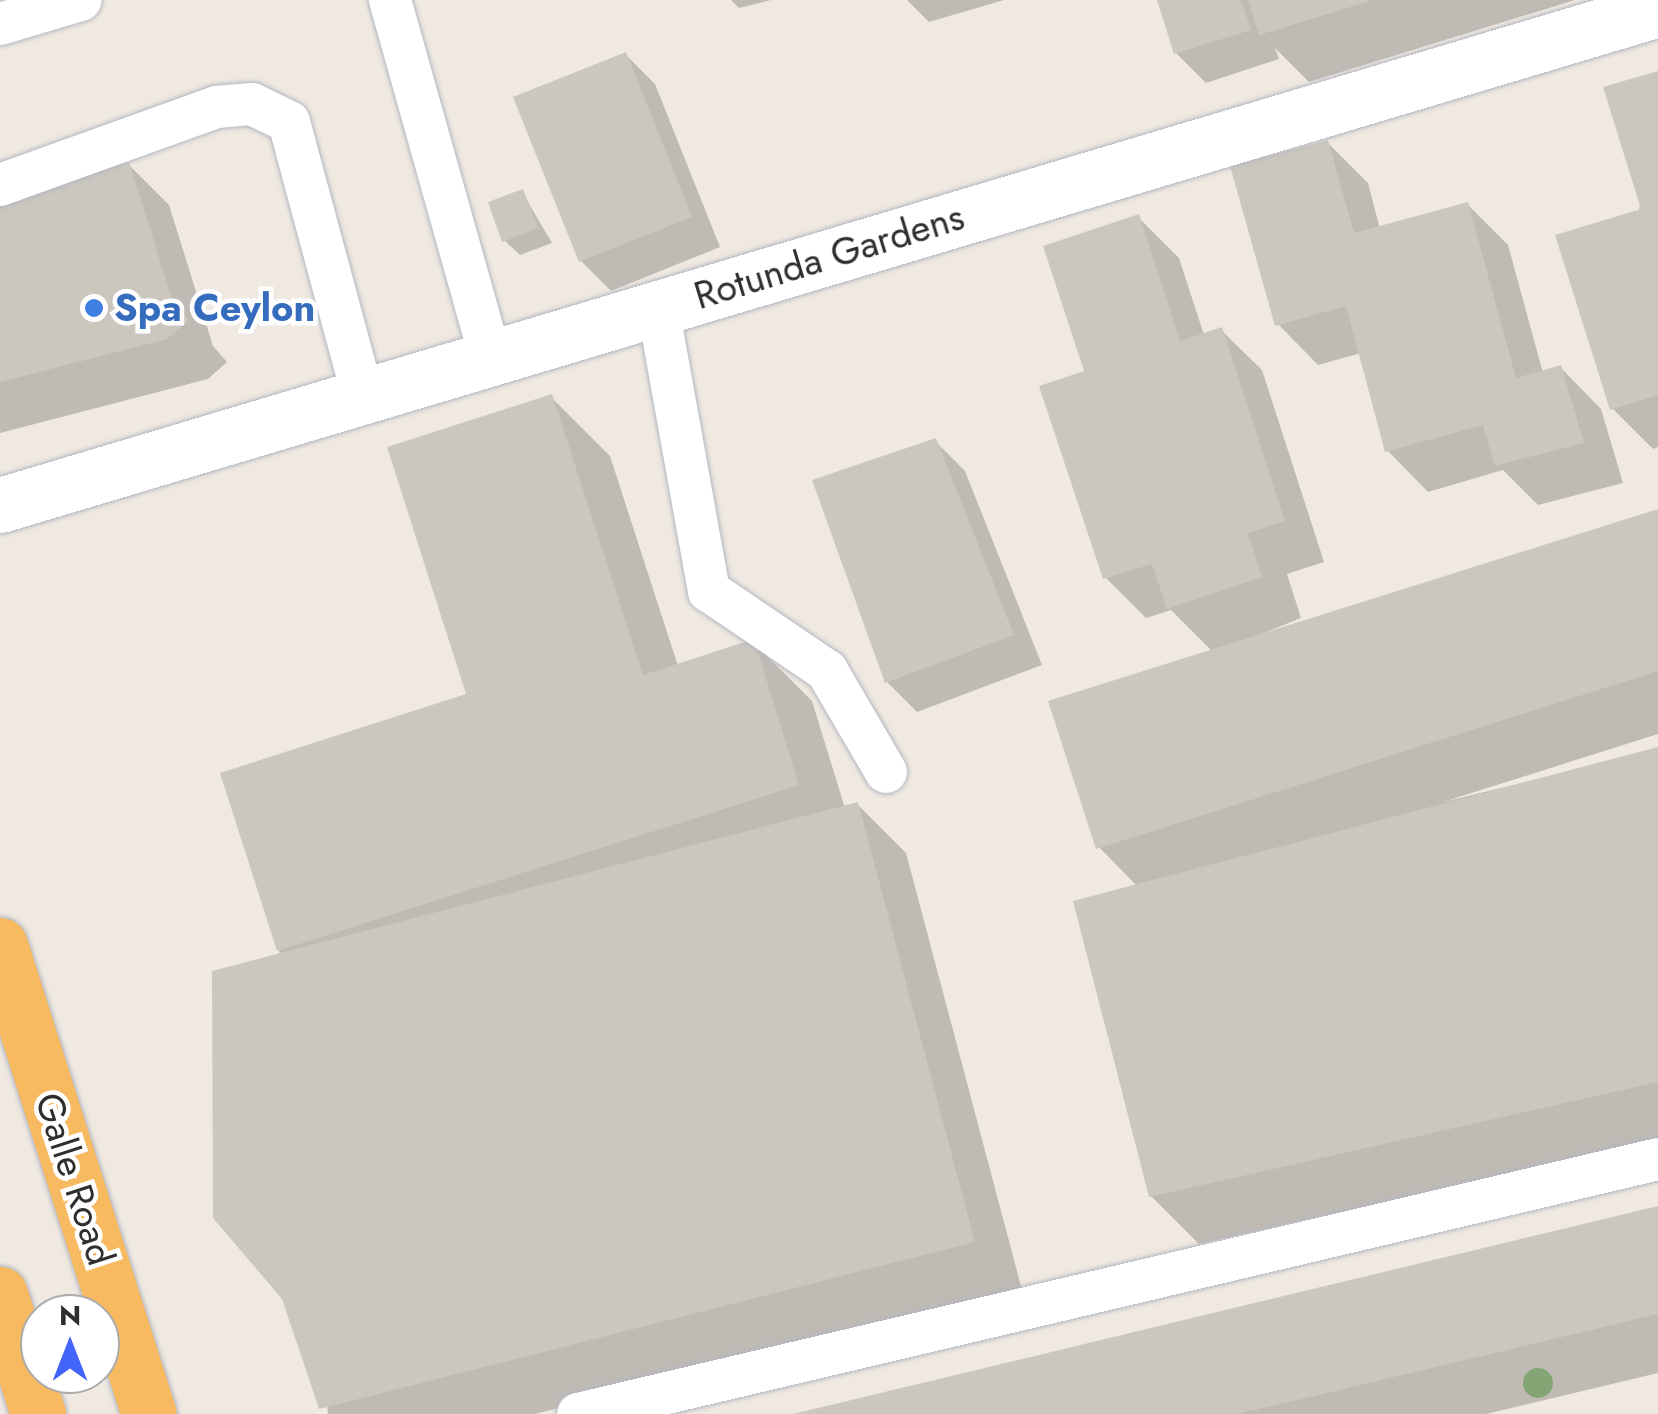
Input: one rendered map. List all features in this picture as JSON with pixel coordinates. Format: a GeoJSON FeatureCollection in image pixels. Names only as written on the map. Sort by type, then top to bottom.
{"type":"FeatureCollection","features":[{"type":"Feature","properties":{"kind":"highway","name":"Galle Road"},"geometry":{"type":"LineString","coordinates":[[0,945],[149,1414]]}},
{"type":"Feature","properties":{"kind":"highway"},"geometry":{"type":"LineString","coordinates":[[0,1294],[38,1414]]}},
{"type":"Feature","properties":{"kind":"main road","name":"Rotunda Gardens"},"geometry":{"type":"LineString","coordinates":[[0,505],[1658,9]]}},
{"type":"Feature","properties":{"kind":"lane"},"geometry":{"type":"LineString","coordinates":[[0,24],[82,0]]}},
{"type":"Feature","properties":{"kind":"lane"},"geometry":{"type":"LineString","coordinates":[[390,0],[491,358]]}},
{"type":"Feature","properties":{"kind":"lane"},"geometry":{"type":"LineString","coordinates":[[0,186],[218,107],[252,104],[289,122],[363,396]]}},
{"type":"Feature","properties":{"kind":"lane"},"geometry":{"type":"LineString","coordinates":[[658,308],[708,591],[827,671],[886,772]]}},
{"type":"Feature","properties":{"kind":"lane"},"geometry":{"type":"LineString","coordinates":[[578,1414],[1658,1159]]}},
{"type":"Feature","properties":{"kind":"building"},"geometry":{"type":"Polygon","coordinates":[[[1157,0],[1241,0],[1251,30],[1174,54],[1157,0]]]}},
{"type":"Feature","properties":{"kind":"building"},"geometry":{"type":"Polygon","coordinates":[[[1248,0],[1370,0],[1370,1],[1259,35],[1248,0]]]}},
{"type":"Feature","properties":{"kind":"building"},"geometry":{"type":"Polygon","coordinates":[[[626,52],[692,217],[579,262],[513,97],[626,52]]]}},
{"type":"Feature","properties":{"kind":"building"},"geometry":{"type":"Polygon","coordinates":[[[1658,71],[1658,395],[1610,410],[1555,235],[1641,209],[1603,87],[1658,71]]]}},
{"type":"Feature","properties":{"kind":"building"},"geometry":{"type":"Polygon","coordinates":[[[1328,140],[1354,233],[1468,202],[1516,378],[1561,365],[1584,443],[1495,466],[1483,425],[1385,452],[1346,306],[1275,326],[1230,166],[1328,140]]]}},
{"type":"Feature","properties":{"kind":"building"},"geometry":{"type":"Polygon","coordinates":[[[129,162],[173,302],[189,320],[167,339],[0,382],[0,201],[129,162]]]}},
{"type":"Feature","properties":{"kind":"building"},"geometry":{"type":"Polygon","coordinates":[[[523,189],[538,228],[502,242],[488,202],[523,189]]]}},
{"type":"Feature","properties":{"kind":"building"},"geometry":{"type":"Polygon","coordinates":[[[1139,214],[1180,341],[1222,327],[1285,521],[1248,533],[1262,577],[1167,609],[1152,564],[1103,579],[1039,386],[1084,371],[1043,246],[1139,214]]]}},
{"type":"Feature","properties":{"kind":"building"},"geometry":{"type":"Polygon","coordinates":[[[552,394],[643,675],[754,639],[799,785],[277,951],[220,773],[466,694],[387,447],[552,394]]]}},
{"type":"Feature","properties":{"kind":"building"},"geometry":{"type":"Polygon","coordinates":[[[936,438],[1014,635],[885,683],[812,480],[936,438]]]}},
{"type":"Feature","properties":{"kind":"building"},"geometry":{"type":"Polygon","coordinates":[[[1658,509],[1658,671],[1096,849],[1048,701],[1658,509]]]}},
{"type":"Feature","properties":{"kind":"building"},"geometry":{"type":"Polygon","coordinates":[[[1658,747],[1658,1082],[1149,1197],[1073,901],[1658,747]]]}},
{"type":"Feature","properties":{"kind":"building"},"geometry":{"type":"Polygon","coordinates":[[[858,802],[975,1242],[319,1409],[282,1299],[213,1218],[212,971],[858,802]]]}},
{"type":"Feature","properties":{"kind":"building"},"geometry":{"type":"Polygon","coordinates":[[[1658,1206],[1658,1314],[1238,1414],[793,1414],[1658,1206]]]}},
{"type":"Feature","properties":{"kind":"place","name":"Spa Ceylon"},"geometry":{"type":"Point","coordinates":[94,308]}}]}
